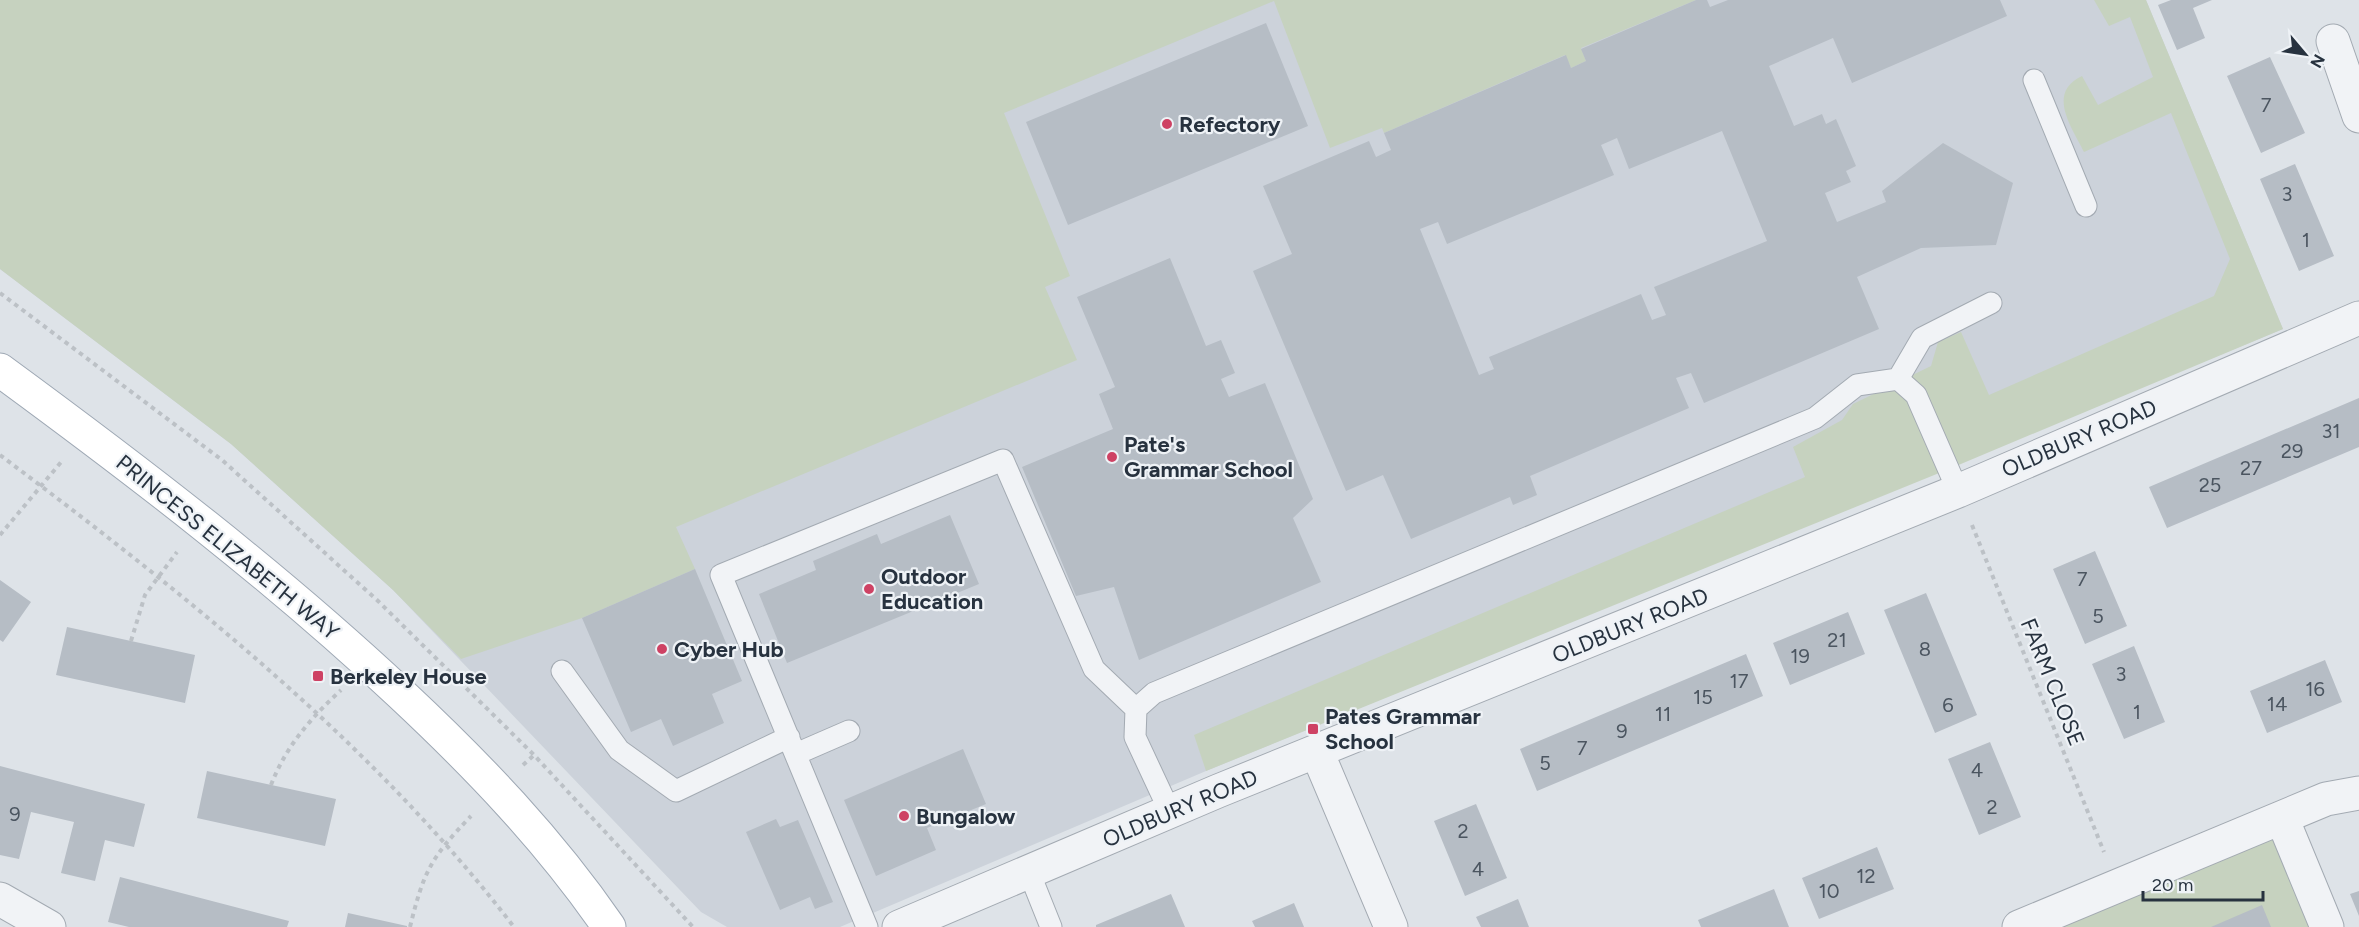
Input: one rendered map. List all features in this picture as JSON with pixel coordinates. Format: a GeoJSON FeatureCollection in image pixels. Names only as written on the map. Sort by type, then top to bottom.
{"type":"FeatureCollection","features":[{"type":"Feature","properties":{"kind":"main road","name":"PRINCESS ELIZABETH WAY"},"geometry":{"type":"LineString","coordinates":[[0,370],[201,520],[368,663],[498,789],[548,844],[609,927]]}},
{"type":"Feature","properties":{"kind":"street"},"geometry":{"type":"LineString","coordinates":[[2333,41],[2359,116]]}},
{"type":"Feature","properties":{"kind":"street","name":"OLDBURY ROAD"},"geometry":{"type":"LineString","coordinates":[[899,927],[1170,812],[1958,491],[2359,318]]}},
{"type":"Feature","properties":{"kind":"street"},"geometry":{"type":"LineString","coordinates":[[1317,752],[1390,927]]}},
{"type":"Feature","properties":{"kind":"street"},"geometry":{"type":"LineString","coordinates":[[2019,927],[2326,799],[2359,793]]}},
{"type":"Feature","properties":{"kind":"street"},"geometry":{"type":"LineString","coordinates":[[2282,818],[2326,927]]}},
{"type":"Feature","properties":{"kind":"lane"},"geometry":{"type":"LineString","coordinates":[[2034,80],[2086,206]]}},
{"type":"Feature","properties":{"kind":"lane"},"geometry":{"type":"LineString","coordinates":[[1898,379],[1922,338],[1991,303]]}},
{"type":"Feature","properties":{"kind":"lane"},"geometry":{"type":"LineString","coordinates":[[1170,812],[1135,737],[1136,709],[1154,693],[1815,418],[1857,385],[1898,379],[1916,395],[1958,491]]}},
{"type":"Feature","properties":{"kind":"lane"},"geometry":{"type":"LineString","coordinates":[[867,927],[721,575],[1003,460],[1095,669],[1136,709]]}},
{"type":"Feature","properties":{"kind":"lane"},"geometry":{"type":"LineString","coordinates":[[562,671],[619,750],[675,791],[793,746],[849,731]]}},
{"type":"Feature","properties":{"kind":"lane"},"geometry":{"type":"LineString","coordinates":[[1029,872],[1051,927]]}},
{"type":"Feature","properties":{"kind":"path"},"geometry":{"type":"LineString","coordinates":[[0,292],[222,460],[378,601],[534,755],[693,927]]}},
{"type":"Feature","properties":{"kind":"path"},"geometry":{"type":"LineString","coordinates":[[0,535],[84,432]]}},
{"type":"Feature","properties":{"kind":"path"},"geometry":{"type":"LineString","coordinates":[[0,455],[158,576],[318,712],[446,842],[513,927]]}},
{"type":"Feature","properties":{"kind":"path","name":"FARM CLOSE"},"geometry":{"type":"LineString","coordinates":[[1958,491],[2118,886]]}},
{"type":"Feature","properties":{"kind":"path"},"geometry":{"type":"LineString","coordinates":[[131,641],[145,595],[201,520]]}},
{"type":"Feature","properties":{"kind":"path"},"geometry":{"type":"LineString","coordinates":[[271,785],[280,762],[295,738],[368,663]]}},
{"type":"Feature","properties":{"kind":"path"},"geometry":{"type":"LineString","coordinates":[[410,927],[420,886],[430,862],[446,842]]}},
{"type":"Feature","properties":{"kind":"shaded area","name":"Pate's Grammar School"},"geometry":{"type":"Polygon","coordinates":[[[0,0],[2146,0],[2283,329],[1206,771],[840,927],[727,927],[701,912],[393,590],[231,444],[0,269],[0,0]]]}},
{"type":"Feature","properties":{"kind":"green space"},"geometry":{"type":"Polygon","coordinates":[[[0,0],[1696,0],[1581,48],[1586,61],[1571,68],[1565,55],[1384,133],[1382,128],[1330,148],[1274,1],[1004,113],[1070,276],[1045,287],[1077,360],[676,527],[695,569],[582,618],[461,659],[393,590],[231,444],[0,269],[0,0]]]}},
{"type":"Feature","properties":{"kind":"green space"},"geometry":{"type":"Polygon","coordinates":[[[2094,0],[2146,0],[2283,329],[1949,469],[1206,771],[1194,735],[1805,477],[1793,447],[1842,420],[1853,404],[1931,366],[1938,342],[1961,332],[1989,395],[2214,296],[2230,259],[2171,113],[2084,152],[2069,121],[2065,111],[2065,92],[2071,83],[2082,76],[2098,105],[2153,77],[2130,17],[2109,26],[2094,0]]]}},
{"type":"Feature","properties":{"kind":"green space"},"geometry":{"type":"Polygon","coordinates":[[[2282,818],[2327,927],[2019,927],[2282,818]]]}},
{"type":"Feature","properties":{"kind":"building"},"geometry":{"type":"Polygon","coordinates":[[[1696,0],[1707,0],[1710,7],[1728,0],[2000,0],[2007,16],[1852,83],[1833,38],[1769,66],[1794,126],[1822,114],[1826,124],[1836,119],[1856,166],[1846,171],[1851,182],[1825,193],[1837,222],[1886,202],[1882,191],[1943,143],[2013,183],[1996,245],[1921,248],[1857,277],[1879,329],[1704,403],[1691,373],[1676,378],[1689,408],[1530,476],[1537,495],[1513,505],[1510,497],[1411,539],[1383,475],[1346,491],[1253,271],[1292,254],[1263,186],[1369,141],[1376,157],[1391,150],[1384,133],[1566,55],[1571,68],[1586,61],[1581,49],[1696,0]],[[1722,131],[1629,169],[1617,138],[1601,145],[1614,175],[1447,244],[1438,222],[1420,229],[1479,375],[1494,369],[1489,357],[1641,294],[1652,320],[1666,315],[1654,287],[1767,241],[1722,131]]]}},
{"type":"Feature","properties":{"kind":"building"},"geometry":{"type":"Polygon","coordinates":[[[2171,0],[2212,0],[2193,8],[2205,38],[2177,50],[2158,5],[2171,0]]]}},
{"type":"Feature","properties":{"kind":"building","name":"Refectory"},"geometry":{"type":"Polygon","coordinates":[[[1266,23],[1308,126],[1068,225],[1026,122],[1266,23]]]}},
{"type":"Feature","properties":{"kind":"building"},"geometry":{"type":"Polygon","coordinates":[[[2270,57],[2305,133],[2261,153],[2227,76],[2270,57]]]}},
{"type":"Feature","properties":{"kind":"building"},"geometry":{"type":"Polygon","coordinates":[[[2295,164],[2334,256],[2299,271],[2260,179],[2295,164]]]}},
{"type":"Feature","properties":{"kind":"building"},"geometry":{"type":"Polygon","coordinates":[[[1170,258],[1206,346],[1221,340],[1235,373],[1221,379],[1229,397],[1265,383],[1313,499],[1293,518],[1321,582],[1139,660],[1114,587],[1076,596],[1022,467],[1113,429],[1099,394],[1115,387],[1077,297],[1170,258]]]}},
{"type":"Feature","properties":{"kind":"building"},"geometry":{"type":"Polygon","coordinates":[[[2359,398],[2359,447],[2167,528],[2149,487],[2359,398]]]}},
{"type":"Feature","properties":{"kind":"building","name":"Outdoor Education"},"geometry":{"type":"Polygon","coordinates":[[[950,515],[979,584],[787,663],[759,594],[816,570],[813,561],[877,534],[881,544],[950,515]]]}},
{"type":"Feature","properties":{"kind":"building"},"geometry":{"type":"Polygon","coordinates":[[[2095,551],[2127,626],[2085,644],[2053,569],[2095,551]]]}},
{"type":"Feature","properties":{"kind":"building","name":"Cyber Hub"},"geometry":{"type":"Polygon","coordinates":[[[695,569],[742,681],[712,694],[724,723],[673,746],[661,719],[631,732],[582,618],[695,569]]]}},
{"type":"Feature","properties":{"kind":"building"},"geometry":{"type":"Polygon","coordinates":[[[0,580],[31,602],[3,642],[0,640],[0,580]]]}},
{"type":"Feature","properties":{"kind":"building"},"geometry":{"type":"Polygon","coordinates":[[[1926,593],[1977,715],[1935,733],[1884,610],[1926,593]]]}},
{"type":"Feature","properties":{"kind":"building"},"geometry":{"type":"Polygon","coordinates":[[[1848,612],[1865,654],[1790,685],[1773,643],[1848,612]]]}},
{"type":"Feature","properties":{"kind":"building"},"geometry":{"type":"Polygon","coordinates":[[[67,627],[195,655],[185,703],[56,675],[67,627]]]}},
{"type":"Feature","properties":{"kind":"building"},"geometry":{"type":"Polygon","coordinates":[[[2134,646],[2165,722],[2124,739],[2092,664],[2134,646]]]}},
{"type":"Feature","properties":{"kind":"building"},"geometry":{"type":"Polygon","coordinates":[[[1746,654],[1763,696],[1537,791],[1520,749],[1746,654]]]}},
{"type":"Feature","properties":{"kind":"building"},"geometry":{"type":"Polygon","coordinates":[[[2325,660],[2342,702],[2267,733],[2250,691],[2325,660]]]}},
{"type":"Feature","properties":{"kind":"building"},"geometry":{"type":"Polygon","coordinates":[[[1990,742],[2021,817],[1979,835],[1948,759],[1990,742]]]}},
{"type":"Feature","properties":{"kind":"building","name":"Bungalow"},"geometry":{"type":"Polygon","coordinates":[[[963,749],[986,804],[927,828],[936,850],[876,876],[844,800],[963,749]]]}},
{"type":"Feature","properties":{"kind":"building"},"geometry":{"type":"Polygon","coordinates":[[[0,766],[145,804],[134,847],[105,840],[95,881],[61,873],[74,822],[31,812],[19,859],[0,855],[0,766]]]}},
{"type":"Feature","properties":{"kind":"building"},"geometry":{"type":"Polygon","coordinates":[[[207,771],[336,799],[325,846],[197,818],[207,771]]]}},
{"type":"Feature","properties":{"kind":"building"},"geometry":{"type":"Polygon","coordinates":[[[1476,804],[1507,878],[1465,896],[1434,821],[1476,804]]]}},
{"type":"Feature","properties":{"kind":"building"},"geometry":{"type":"Polygon","coordinates":[[[776,819],[780,827],[798,820],[833,902],[815,909],[810,897],[780,910],[746,832],[776,819]]]}},
{"type":"Feature","properties":{"kind":"building"},"geometry":{"type":"Polygon","coordinates":[[[1877,847],[1894,889],[1819,919],[1802,878],[1877,847]]]}},
{"type":"Feature","properties":{"kind":"building"},"geometry":{"type":"Polygon","coordinates":[[[120,877],[289,921],[287,927],[129,927],[108,922],[120,877]]]}},
{"type":"Feature","properties":{"kind":"building"},"geometry":{"type":"Polygon","coordinates":[[[1774,889],[1789,927],[1701,927],[1698,920],[1774,889]]]}},
{"type":"Feature","properties":{"kind":"building"},"geometry":{"type":"Polygon","coordinates":[[[2359,891],[2359,916],[2350,894],[2359,891]]]}},
{"type":"Feature","properties":{"kind":"building"},"geometry":{"type":"Polygon","coordinates":[[[1171,894],[1185,927],[1096,927],[1096,925],[1171,894]]]}},
{"type":"Feature","properties":{"kind":"building"},"geometry":{"type":"Polygon","coordinates":[[[1518,899],[1529,927],[1481,927],[1476,917],[1518,899]]]}},
{"type":"Feature","properties":{"kind":"building"},"geometry":{"type":"Polygon","coordinates":[[[1294,903],[1304,927],[1255,927],[1252,921],[1294,903]]]}},
{"type":"Feature","properties":{"kind":"building"},"geometry":{"type":"Polygon","coordinates":[[[2262,905],[2271,927],[2211,927],[2262,905]]]}},
{"type":"Feature","properties":{"kind":"building"},"geometry":{"type":"Polygon","coordinates":[[[348,913],[407,926],[407,927],[345,927],[348,913]]]}},
{"type":"Feature","properties":{"kind":"place","name":"Refectory"},"geometry":{"type":"Point","coordinates":[1167,124]}},
{"type":"Feature","properties":{"kind":"place","name":"Pate's Grammar School"},"geometry":{"type":"Point","coordinates":[1112,457]}},
{"type":"Feature","properties":{"kind":"place","name":"Outdoor Education"},"geometry":{"type":"Point","coordinates":[869,589]}},
{"type":"Feature","properties":{"kind":"place","name":"Cyber Hub"},"geometry":{"type":"Point","coordinates":[662,649]}},
{"type":"Feature","properties":{"kind":"place","name":"Berkeley House"},"geometry":{"type":"Point","coordinates":[318,676]}},
{"type":"Feature","properties":{"kind":"place","name":"Pates Grammar School"},"geometry":{"type":"Point","coordinates":[1313,729]}},
{"type":"Feature","properties":{"kind":"place","name":"Bungalow"},"geometry":{"type":"Point","coordinates":[904,816]}}]}
